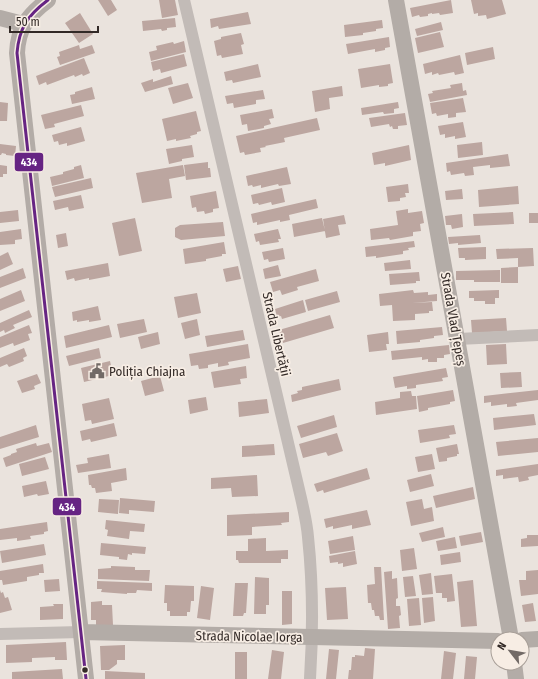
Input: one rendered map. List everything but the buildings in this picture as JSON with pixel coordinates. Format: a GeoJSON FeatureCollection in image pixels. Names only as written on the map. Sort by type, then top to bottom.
{"type":"FeatureCollection","features":[{"type":"Feature","properties":{"kind":"street"},"geometry":{"type":"LineString","coordinates":[[48,0],[35,10],[24,24],[19,36],[17,53],[86,679]]}},
{"type":"Feature","properties":{"kind":"street","name":"Strada Libertății"},"geometry":{"type":"LineString","coordinates":[[184,0],[301,498],[308,535],[311,575],[312,638],[310,679]]}},
{"type":"Feature","properties":{"kind":"street","name":"Strada Vlad Țepeș"},"geometry":{"type":"LineString","coordinates":[[396,0],[510,631]]}},
{"type":"Feature","properties":{"kind":"street"},"geometry":{"type":"LineString","coordinates":[[0,18],[24,24]]}},
{"type":"Feature","properties":{"kind":"street"},"geometry":{"type":"LineString","coordinates":[[458,339],[538,336]]}},
{"type":"Feature","properties":{"kind":"street","name":"Strada Nicolae Iorga"},"geometry":{"type":"LineString","coordinates":[[0,634],[81,632],[490,641]]}},
{"type":"Feature","properties":{"kind":"transit line","name":"434"},"geometry":{"type":"LineString","coordinates":[[48,0],[35,11],[22,29],[17,53],[86,679]]}},
{"type":"Feature","properties":{"kind":"place","name":"Poliția Chiajna"},"geometry":{"type":"Point","coordinates":[97,371]}}]}
